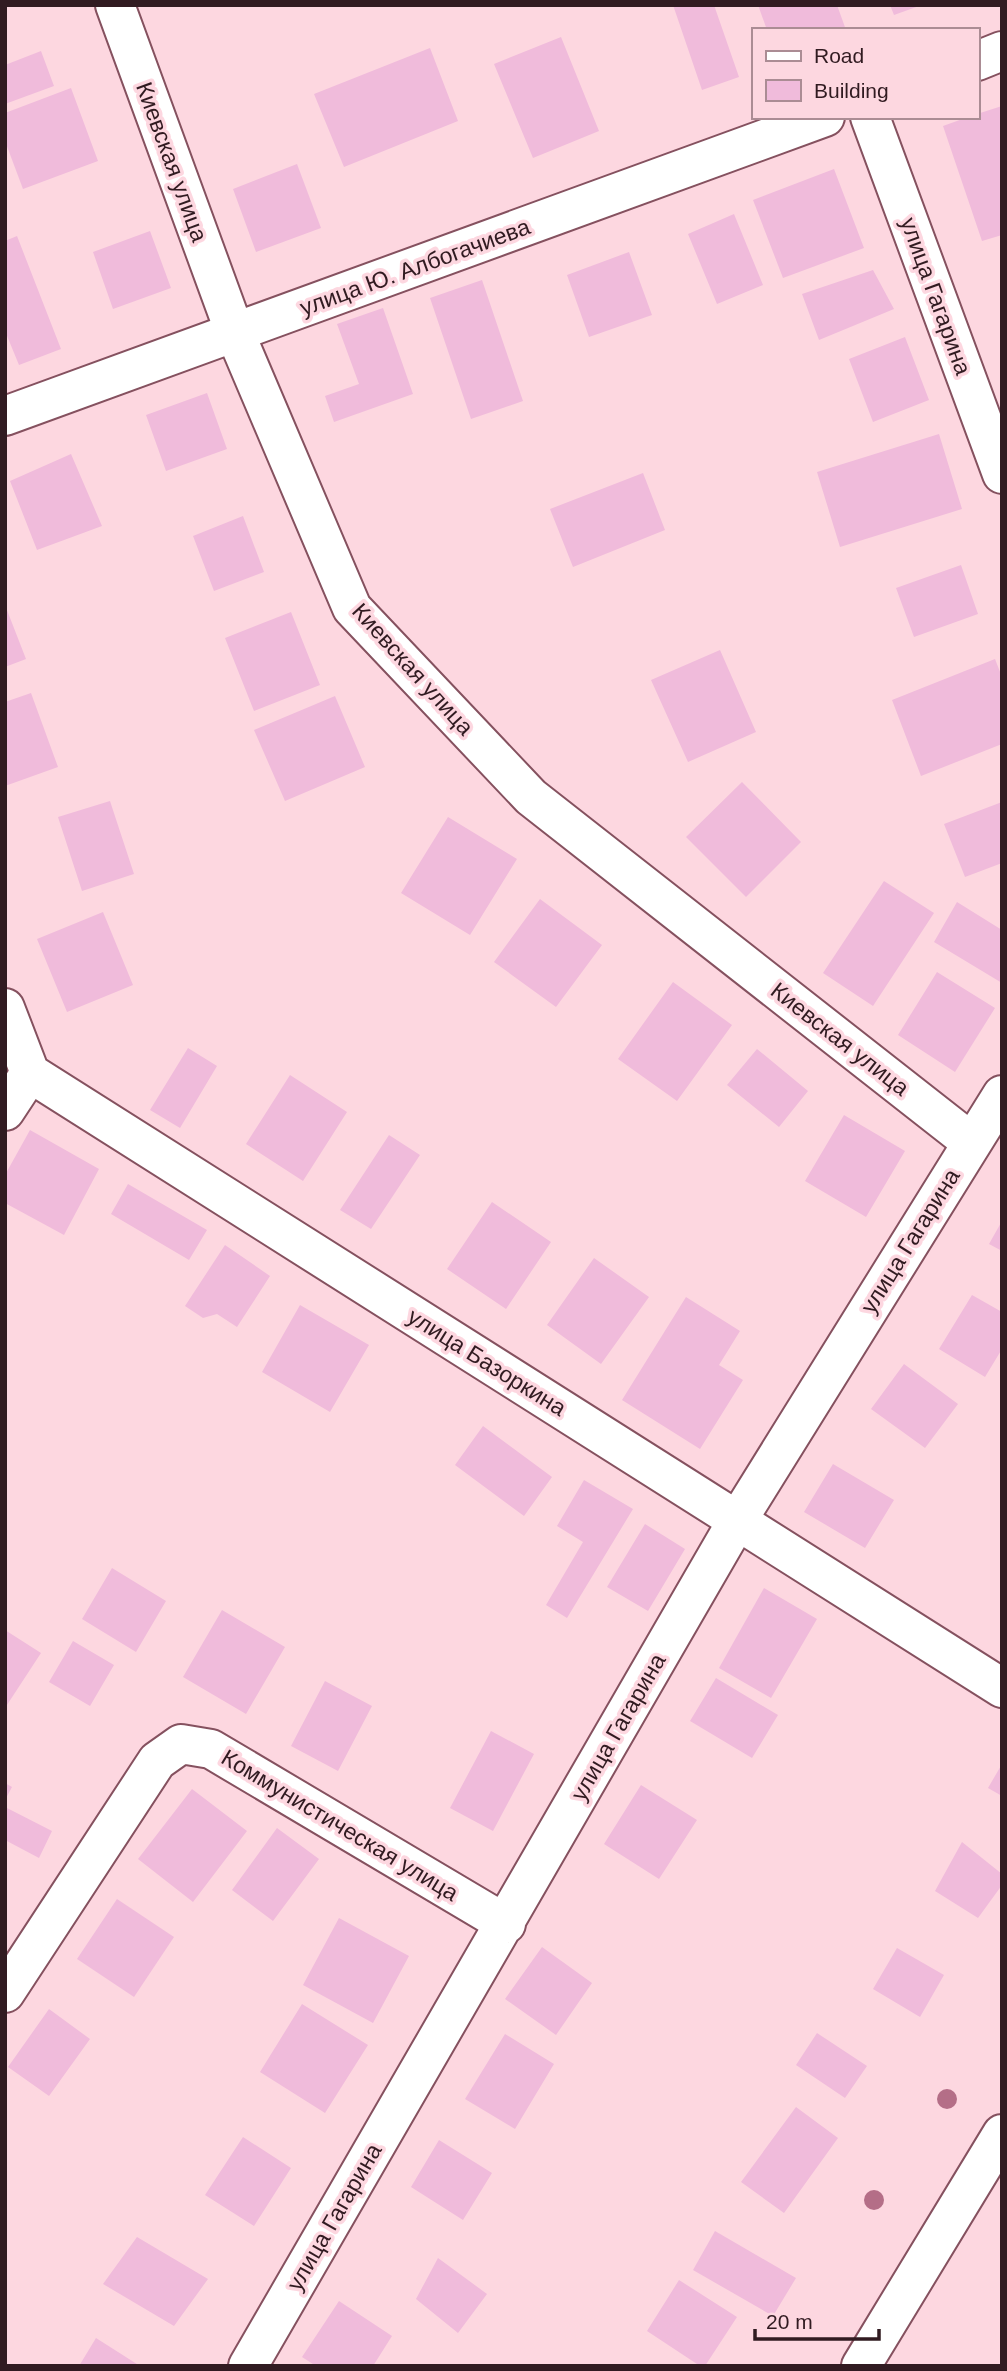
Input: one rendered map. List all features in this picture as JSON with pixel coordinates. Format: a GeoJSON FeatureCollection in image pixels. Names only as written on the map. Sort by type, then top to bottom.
{"type":"FeatureCollection","features":[{"type":"Feature","properties":{"kind":"street","name":"Киевская улица"},"geometry":{"type":"LineString","coordinates":[[115,5],[235,333],[352,608],[530,797],[971,1142]]}},
{"type":"Feature","properties":{"kind":"street"},"geometry":{"type":"LineString","coordinates":[[979,60],[1002,51]]}},
{"type":"Feature","properties":{"kind":"street","name":"улица Ю. Албогачиева"},"geometry":{"type":"LineString","coordinates":[[5,416],[820,119]]}},
{"type":"Feature","properties":{"kind":"street","name":"улица Гагарина"},"geometry":{"type":"LineString","coordinates":[[871,119],[1002,474]]}},
{"type":"Feature","properties":{"kind":"street"},"geometry":{"type":"LineString","coordinates":[[5,1008],[30,1073],[5,1111]]}},
{"type":"Feature","properties":{"kind":"street","name":"улица Базоркина"},"geometry":{"type":"LineString","coordinates":[[30,1073],[1002,1688]]}},
{"type":"Feature","properties":{"kind":"street","name":"улица Гагарина"},"geometry":{"type":"LineString","coordinates":[[248,2366],[737,1521],[1002,1095]]}},
{"type":"Feature","properties":{"kind":"street","name":"Коммунистическая улица"},"geometry":{"type":"LineString","coordinates":[[5,1993],[157,1761],[181,1744],[211,1749],[506,1924]]}},
{"type":"Feature","properties":{"kind":"street"},"geometry":{"type":"LineString","coordinates":[[861,2366],[1002,2134]]}},
{"type":"Feature","properties":{"kind":"building"},"geometry":{"type":"Polygon","coordinates":[[[673,5],[714,5],[739,77],[702,90],[673,5]]]}},
{"type":"Feature","properties":{"kind":"building"},"geometry":{"type":"Polygon","coordinates":[[[758,5],[837,5],[845,28],[766,28],[758,5]]]}},
{"type":"Feature","properties":{"kind":"building"},"geometry":{"type":"Polygon","coordinates":[[[890,5],[919,5],[919,6],[894,15],[890,5]]]}},
{"type":"Feature","properties":{"kind":"building"},"geometry":{"type":"Polygon","coordinates":[[[561,37],[599,131],[533,158],[494,64],[561,37]]]}},
{"type":"Feature","properties":{"kind":"building"},"geometry":{"type":"Polygon","coordinates":[[[430,48],[458,121],[344,167],[314,94],[430,48]]]}},
{"type":"Feature","properties":{"kind":"building"},"geometry":{"type":"Polygon","coordinates":[[[41,51],[54,86],[5,104],[5,65],[41,51]]]}},
{"type":"Feature","properties":{"kind":"building"},"geometry":{"type":"Polygon","coordinates":[[[71,88],[98,161],[23,189],[5,141],[5,113],[71,88]]]}},
{"type":"Feature","properties":{"kind":"building"},"geometry":{"type":"Polygon","coordinates":[[[1002,106],[1002,235],[982,241],[943,126],[962,119],[979,119],[979,113],[1002,106]]]}},
{"type":"Feature","properties":{"kind":"building"},"geometry":{"type":"Polygon","coordinates":[[[297,164],[321,228],[256,252],[233,189],[297,164]]]}},
{"type":"Feature","properties":{"kind":"building"},"geometry":{"type":"Polygon","coordinates":[[[834,169],[864,248],[783,278],[753,200],[834,169]]]}},
{"type":"Feature","properties":{"kind":"building"},"geometry":{"type":"Polygon","coordinates":[[[734,214],[763,285],[717,304],[688,234],[734,214]]]}},
{"type":"Feature","properties":{"kind":"building"},"geometry":{"type":"Polygon","coordinates":[[[150,231],[171,288],[113,309],[93,252],[150,231]]]}},
{"type":"Feature","properties":{"kind":"building"},"geometry":{"type":"Polygon","coordinates":[[[17,236],[61,349],[19,365],[5,331],[5,241],[17,236]]]}},
{"type":"Feature","properties":{"kind":"building"},"geometry":{"type":"Polygon","coordinates":[[[629,252],[652,315],[589,337],[567,275],[629,252]]]}},
{"type":"Feature","properties":{"kind":"building"},"geometry":{"type":"Polygon","coordinates":[[[873,270],[894,309],[819,340],[802,294],[873,270]]]}},
{"type":"Feature","properties":{"kind":"building"},"geometry":{"type":"Polygon","coordinates":[[[482,280],[523,401],[471,419],[430,298],[482,280]]]}},
{"type":"Feature","properties":{"kind":"building"},"geometry":{"type":"Polygon","coordinates":[[[383,308],[413,394],[334,422],[325,396],[359,384],[337,324],[383,308]]]}},
{"type":"Feature","properties":{"kind":"building"},"geometry":{"type":"Polygon","coordinates":[[[905,337],[929,400],[873,422],[849,359],[905,337]]]}},
{"type":"Feature","properties":{"kind":"building"},"geometry":{"type":"Polygon","coordinates":[[[207,393],[227,449],[166,471],[146,415],[207,393]]]}},
{"type":"Feature","properties":{"kind":"building"},"geometry":{"type":"Polygon","coordinates":[[[939,434],[962,509],[840,547],[817,472],[939,434]]]}},
{"type":"Feature","properties":{"kind":"building"},"geometry":{"type":"Polygon","coordinates":[[[71,454],[102,526],[37,550],[10,481],[71,454]]]}},
{"type":"Feature","properties":{"kind":"building"},"geometry":{"type":"Polygon","coordinates":[[[643,473],[665,530],[573,567],[550,509],[643,473]]]}},
{"type":"Feature","properties":{"kind":"building"},"geometry":{"type":"Polygon","coordinates":[[[243,516],[264,572],[214,591],[193,536],[243,516]]]}},
{"type":"Feature","properties":{"kind":"building"},"geometry":{"type":"Polygon","coordinates":[[[961,565],[978,614],[914,637],[896,588],[961,565]]]}},
{"type":"Feature","properties":{"kind":"building"},"geometry":{"type":"Polygon","coordinates":[[[5,605],[26,659],[5,667],[5,605]]]}},
{"type":"Feature","properties":{"kind":"building"},"geometry":{"type":"Polygon","coordinates":[[[291,612],[320,685],[254,711],[225,638],[291,612]]]}},
{"type":"Feature","properties":{"kind":"building"},"geometry":{"type":"Polygon","coordinates":[[[720,650],[756,732],[688,762],[651,680],[720,650]]]}},
{"type":"Feature","properties":{"kind":"building"},"geometry":{"type":"Polygon","coordinates":[[[995,659],[1002,677],[1002,744],[921,776],[892,700],[995,659]]]}},
{"type":"Feature","properties":{"kind":"building"},"geometry":{"type":"Polygon","coordinates":[[[31,693],[58,767],[5,786],[5,702],[31,693]]]}},
{"type":"Feature","properties":{"kind":"building"},"geometry":{"type":"Polygon","coordinates":[[[335,696],[365,767],[285,801],[254,730],[335,696]]]}},
{"type":"Feature","properties":{"kind":"building"},"geometry":{"type":"Polygon","coordinates":[[[742,782],[801,842],[746,897],[686,837],[742,782]]]}},
{"type":"Feature","properties":{"kind":"building"},"geometry":{"type":"Polygon","coordinates":[[[110,801],[134,874],[82,891],[58,817],[110,801]]]}},
{"type":"Feature","properties":{"kind":"building"},"geometry":{"type":"Polygon","coordinates":[[[1002,802],[1002,863],[965,877],[944,824],[1002,802]]]}},
{"type":"Feature","properties":{"kind":"building"},"geometry":{"type":"Polygon","coordinates":[[[448,817],[517,859],[470,935],[401,893],[448,817]]]}},
{"type":"Feature","properties":{"kind":"building"},"geometry":{"type":"Polygon","coordinates":[[[884,881],[934,913],[873,1006],[823,973],[884,881]]]}},
{"type":"Feature","properties":{"kind":"building"},"geometry":{"type":"Polygon","coordinates":[[[540,899],[602,945],[556,1007],[494,962],[540,899]]]}},
{"type":"Feature","properties":{"kind":"building"},"geometry":{"type":"Polygon","coordinates":[[[957,902],[1002,930],[1002,983],[934,942],[957,902]]]}},
{"type":"Feature","properties":{"kind":"building"},"geometry":{"type":"Polygon","coordinates":[[[103,912],[133,985],[67,1012],[37,939],[103,912]]]}},
{"type":"Feature","properties":{"kind":"building"},"geometry":{"type":"Polygon","coordinates":[[[937,972],[995,1008],[955,1072],[898,1035],[937,972]]]}},
{"type":"Feature","properties":{"kind":"building"},"geometry":{"type":"Polygon","coordinates":[[[673,982],[732,1025],[677,1101],[618,1059],[673,982]]]}},
{"type":"Feature","properties":{"kind":"building"},"geometry":{"type":"Polygon","coordinates":[[[188,1048],[217,1066],[180,1128],[150,1110],[188,1048]]]}},
{"type":"Feature","properties":{"kind":"building"},"geometry":{"type":"Polygon","coordinates":[[[757,1049],[808,1091],[779,1127],[727,1085],[757,1049]]]}},
{"type":"Feature","properties":{"kind":"building"},"geometry":{"type":"Polygon","coordinates":[[[290,1075],[347,1112],[303,1181],[246,1144],[290,1075]]]}},
{"type":"Feature","properties":{"kind":"building"},"geometry":{"type":"Polygon","coordinates":[[[844,1115],[905,1151],[866,1217],[805,1181],[844,1115]]]}},
{"type":"Feature","properties":{"kind":"building"},"geometry":{"type":"Polygon","coordinates":[[[30,1130],[99,1169],[64,1235],[5,1203],[5,1175],[30,1130]]]}},
{"type":"Feature","properties":{"kind":"building"},"geometry":{"type":"Polygon","coordinates":[[[389,1135],[420,1155],[371,1229],[340,1210],[389,1135]]]}},
{"type":"Feature","properties":{"kind":"building"},"geometry":{"type":"Polygon","coordinates":[[[128,1184],[207,1230],[189,1260],[111,1214],[128,1184]]]}},
{"type":"Feature","properties":{"kind":"building"},"geometry":{"type":"Polygon","coordinates":[[[492,1202],[551,1242],[506,1309],[447,1269],[492,1202]]]}},
{"type":"Feature","properties":{"kind":"building"},"geometry":{"type":"Polygon","coordinates":[[[1002,1221],[1002,1251],[989,1244],[1002,1221]]]}},
{"type":"Feature","properties":{"kind":"building"},"geometry":{"type":"Polygon","coordinates":[[[225,1245],[270,1276],[237,1327],[217,1314],[203,1318],[185,1306],[225,1245]]]}},
{"type":"Feature","properties":{"kind":"building"},"geometry":{"type":"Polygon","coordinates":[[[594,1258],[649,1297],[601,1364],[547,1325],[594,1258]]]}},
{"type":"Feature","properties":{"kind":"building"},"geometry":{"type":"Polygon","coordinates":[[[972,1295],[1002,1312],[1002,1349],[985,1377],[939,1349],[972,1295]]]}},
{"type":"Feature","properties":{"kind":"building"},"geometry":{"type":"Polygon","coordinates":[[[686,1297],[740,1331],[719,1365],[743,1380],[700,1449],[622,1400],[686,1297]]]}},
{"type":"Feature","properties":{"kind":"building"},"geometry":{"type":"Polygon","coordinates":[[[300,1305],[369,1345],[330,1412],[262,1372],[300,1305]]]}},
{"type":"Feature","properties":{"kind":"building"},"geometry":{"type":"Polygon","coordinates":[[[904,1364],[958,1404],[925,1448],[871,1409],[904,1364]]]}},
{"type":"Feature","properties":{"kind":"building"},"geometry":{"type":"Polygon","coordinates":[[[483,1426],[552,1477],[524,1516],[455,1465],[483,1426]]]}},
{"type":"Feature","properties":{"kind":"building"},"geometry":{"type":"Polygon","coordinates":[[[833,1464],[894,1500],[865,1548],[804,1512],[833,1464]]]}},
{"type":"Feature","properties":{"kind":"building"},"geometry":{"type":"Polygon","coordinates":[[[584,1480],[633,1509],[567,1618],[546,1605],[583,1542],[557,1526],[584,1480]]]}},
{"type":"Feature","properties":{"kind":"building"},"geometry":{"type":"Polygon","coordinates":[[[645,1524],[685,1549],[648,1611],[607,1587],[645,1524]]]}},
{"type":"Feature","properties":{"kind":"building"},"geometry":{"type":"Polygon","coordinates":[[[112,1568],[166,1601],[136,1652],[82,1619],[112,1568]]]}},
{"type":"Feature","properties":{"kind":"building"},"geometry":{"type":"Polygon","coordinates":[[[764,1588],[817,1619],[771,1698],[719,1668],[764,1588]]]}},
{"type":"Feature","properties":{"kind":"building"},"geometry":{"type":"Polygon","coordinates":[[[222,1610],[285,1647],[246,1714],[183,1677],[222,1610]]]}},
{"type":"Feature","properties":{"kind":"building"},"geometry":{"type":"Polygon","coordinates":[[[5,1630],[41,1653],[5,1708],[5,1630]]]}},
{"type":"Feature","properties":{"kind":"building"},"geometry":{"type":"Polygon","coordinates":[[[73,1641],[114,1665],[90,1706],[49,1682],[73,1641]]]}},
{"type":"Feature","properties":{"kind":"building"},"geometry":{"type":"Polygon","coordinates":[[[716,1678],[778,1715],[752,1758],[690,1721],[716,1678]]]}},
{"type":"Feature","properties":{"kind":"building"},"geometry":{"type":"Polygon","coordinates":[[[325,1681],[372,1706],[338,1771],[291,1746],[325,1681]]]}},
{"type":"Feature","properties":{"kind":"building"},"geometry":{"type":"Polygon","coordinates":[[[491,1731],[534,1754],[493,1831],[450,1808],[491,1731]]]}},
{"type":"Feature","properties":{"kind":"building"},"geometry":{"type":"Polygon","coordinates":[[[1002,1764],[1002,1796],[988,1788],[1002,1764]]]}},
{"type":"Feature","properties":{"kind":"building"},"geometry":{"type":"Polygon","coordinates":[[[5,1783],[12,1787],[5,1800],[5,1783]]]}},
{"type":"Feature","properties":{"kind":"building"},"geometry":{"type":"Polygon","coordinates":[[[641,1785],[697,1820],[659,1879],[604,1844],[641,1785]]]}},
{"type":"Feature","properties":{"kind":"building"},"geometry":{"type":"Polygon","coordinates":[[[192,1789],[247,1831],[193,1902],[138,1859],[192,1789]]]}},
{"type":"Feature","properties":{"kind":"building"},"geometry":{"type":"Polygon","coordinates":[[[5,1807],[52,1831],[39,1858],[5,1840],[5,1807]]]}},
{"type":"Feature","properties":{"kind":"building"},"geometry":{"type":"Polygon","coordinates":[[[277,1828],[319,1859],[273,1921],[232,1890],[277,1828]]]}},
{"type":"Feature","properties":{"kind":"building"},"geometry":{"type":"Polygon","coordinates":[[[962,1842],[1002,1874],[1002,1885],[978,1918],[935,1891],[962,1842]]]}},
{"type":"Feature","properties":{"kind":"building"},"geometry":{"type":"Polygon","coordinates":[[[117,1899],[174,1937],[134,1997],[77,1959],[117,1899]]]}},
{"type":"Feature","properties":{"kind":"building"},"geometry":{"type":"Polygon","coordinates":[[[339,1918],[409,1956],[373,2023],[303,1985],[339,1918]]]}},
{"type":"Feature","properties":{"kind":"building"},"geometry":{"type":"Polygon","coordinates":[[[542,1947],[592,1983],[556,2035],[505,1999],[542,1947]]]}},
{"type":"Feature","properties":{"kind":"building"},"geometry":{"type":"Polygon","coordinates":[[[897,1948],[944,1975],[920,2017],[873,1989],[897,1948]]]}},
{"type":"Feature","properties":{"kind":"building"},"geometry":{"type":"Polygon","coordinates":[[[302,2004],[368,2045],[325,2113],[260,2072],[302,2004]]]}},
{"type":"Feature","properties":{"kind":"building"},"geometry":{"type":"Polygon","coordinates":[[[49,2009],[90,2039],[49,2096],[8,2067],[49,2009]]]}},
{"type":"Feature","properties":{"kind":"building"},"geometry":{"type":"Polygon","coordinates":[[[817,2033],[867,2066],[845,2098],[796,2065],[817,2033]]]}},
{"type":"Feature","properties":{"kind":"building"},"geometry":{"type":"Polygon","coordinates":[[[505,2034],[554,2064],[515,2129],[465,2099],[505,2034]]]}},
{"type":"Feature","properties":{"kind":"building"},"geometry":{"type":"Polygon","coordinates":[[[796,2107],[838,2138],[784,2213],[741,2182],[796,2107]]]}},
{"type":"Feature","properties":{"kind":"building"},"geometry":{"type":"Polygon","coordinates":[[[243,2137],[291,2168],[254,2226],[205,2195],[243,2137]]]}},
{"type":"Feature","properties":{"kind":"building"},"geometry":{"type":"Polygon","coordinates":[[[439,2140],[492,2173],[463,2220],[411,2187],[439,2140]]]}},
{"type":"Feature","properties":{"kind":"building"},"geometry":{"type":"Polygon","coordinates":[[[715,2231],[796,2278],[773,2316],[693,2270],[715,2231]]]}},
{"type":"Feature","properties":{"kind":"building"},"geometry":{"type":"Polygon","coordinates":[[[137,2237],[208,2279],[174,2326],[103,2284],[137,2237]]]}},
{"type":"Feature","properties":{"kind":"building"},"geometry":{"type":"Polygon","coordinates":[[[438,2258],[487,2294],[458,2333],[416,2299],[438,2258]]]}},
{"type":"Feature","properties":{"kind":"building"},"geometry":{"type":"Polygon","coordinates":[[[679,2280],[737,2317],[705,2366],[700,2366],[647,2331],[679,2280]]]}},
{"type":"Feature","properties":{"kind":"building"},"geometry":{"type":"Polygon","coordinates":[[[339,2301],[392,2336],[373,2366],[316,2366],[302,2357],[339,2301]]]}},
{"type":"Feature","properties":{"kind":"building"},"geometry":{"type":"Polygon","coordinates":[[[96,2338],[140,2366],[79,2366],[96,2338]]]}}]}
